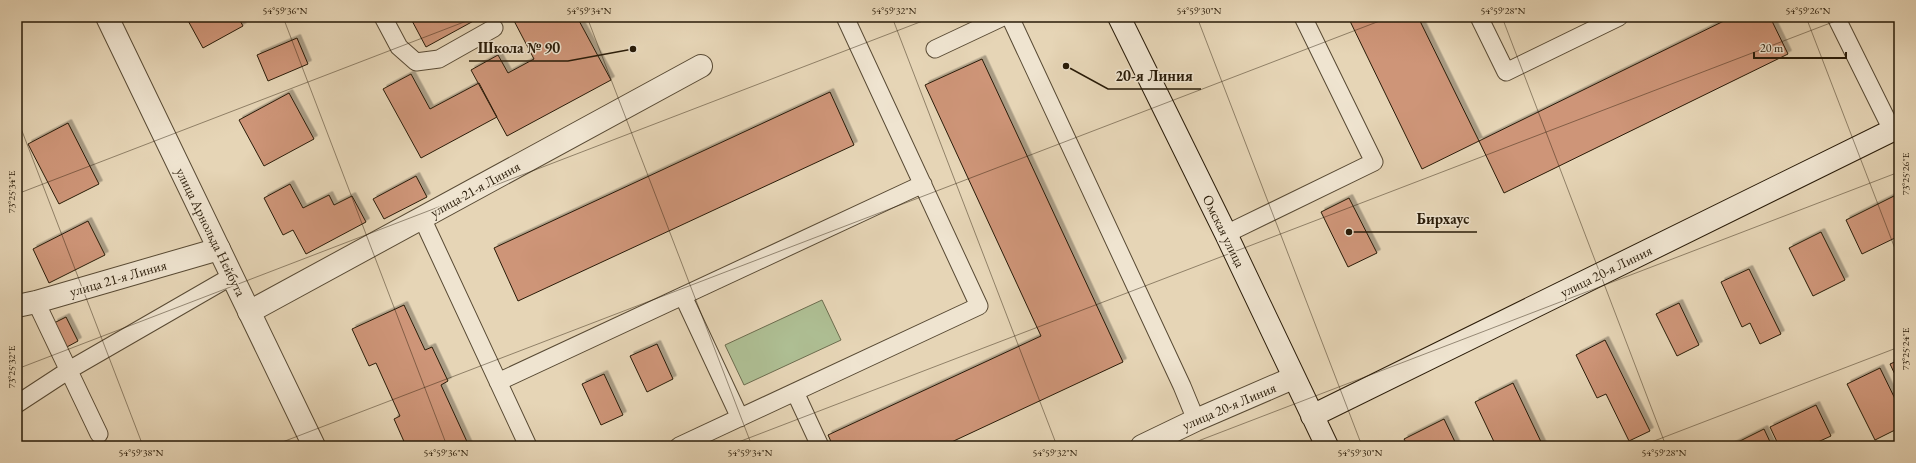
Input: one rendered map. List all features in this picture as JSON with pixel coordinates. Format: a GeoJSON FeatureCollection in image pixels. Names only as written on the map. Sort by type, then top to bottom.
{"type":"FeatureCollection","features":[{"type":"Feature","properties":{"kind":"street","name":"улица Арнольда Нейбута"},"geometry":{"type":"LineString","coordinates":[[107,17],[314,446]]}},
{"type":"Feature","properties":{"kind":"street","name":"Омская улица"},"geometry":{"type":"LineString","coordinates":[[1119,17],[1226,234],[1327,446]]}},
{"type":"Feature","properties":{"kind":"street","name":"улица 21-я Линия"},"geometry":{"type":"LineString","coordinates":[[249,312],[701,66]]}},
{"type":"Feature","properties":{"kind":"street","name":"улица 20-я Линия"},"geometry":{"type":"LineString","coordinates":[[1312,416],[1895,128]]}},
{"type":"Feature","properties":{"kind":"street","name":"улица 21-я Линия"},"geometry":{"type":"LineString","coordinates":[[27,304],[219,249]]}},
{"type":"Feature","properties":{"kind":"street","name":"улица 20-я Линия"},"geometry":{"type":"LineString","coordinates":[[1142,446],[1196,420],[1294,378]]}},
{"type":"Feature","properties":{"kind":"lane"},"geometry":{"type":"LineString","coordinates":[[383,17],[399,47],[416,62],[439,59],[494,28]]}},
{"type":"Feature","properties":{"kind":"lane"},"geometry":{"type":"LineString","coordinates":[[679,446],[979,306],[845,17]]}},
{"type":"Feature","properties":{"kind":"lane"},"geometry":{"type":"LineString","coordinates":[[935,48],[1003,17]]}},
{"type":"Feature","properties":{"kind":"lane"},"geometry":{"type":"LineString","coordinates":[[1010,17],[1182,386],[1196,420]]}},
{"type":"Feature","properties":{"kind":"lane"},"geometry":{"type":"LineString","coordinates":[[1226,234],[1374,162],[1303,17]]}},
{"type":"Feature","properties":{"kind":"lane"},"geometry":{"type":"LineString","coordinates":[[1479,17],[1506,72],[1618,17]]}},
{"type":"Feature","properties":{"kind":"lane"},"geometry":{"type":"LineString","coordinates":[[1836,17],[1895,128]]}},
{"type":"Feature","properties":{"kind":"lane"},"geometry":{"type":"LineString","coordinates":[[498,382],[922,184]]}},
{"type":"Feature","properties":{"kind":"lane"},"geometry":{"type":"LineString","coordinates":[[422,218],[528,446]]}},
{"type":"Feature","properties":{"kind":"lane"},"geometry":{"type":"LineString","coordinates":[[17,404],[69,370],[232,276]]}},
{"type":"Feature","properties":{"kind":"lane"},"geometry":{"type":"LineString","coordinates":[[683,296],[740,418]]}},
{"type":"Feature","properties":{"kind":"lane"},"geometry":{"type":"LineString","coordinates":[[27,304],[69,370],[99,434]]}},
{"type":"Feature","properties":{"kind":"lane"},"geometry":{"type":"LineString","coordinates":[[795,392],[820,446]]}},
{"type":"Feature","properties":{"kind":"green space"},"geometry":{"type":"Polygon","coordinates":[[[822,300],[841,340],[744,385],[725,345],[822,300]]]}},
{"type":"Feature","properties":{"kind":"building"},"geometry":{"type":"Polygon","coordinates":[[[186,17],[238,17],[243,26],[203,48],[186,17]]]}},
{"type":"Feature","properties":{"kind":"building"},"geometry":{"type":"Polygon","coordinates":[[[410,17],[479,17],[479,18],[426,47],[410,17]]]}},
{"type":"Feature","properties":{"kind":"building"},"geometry":{"type":"Polygon","coordinates":[[[512,17],[577,17],[611,80],[507,136],[471,70],[498,55],[508,73],[534,59],[512,17]]]}},
{"type":"Feature","properties":{"kind":"building"},"geometry":{"type":"Polygon","coordinates":[[[1348,17],[1418,17],[1479,141],[1422,169],[1348,17]]]}},
{"type":"Feature","properties":{"kind":"building"},"geometry":{"type":"Polygon","coordinates":[[[1732,17],[1770,17],[1788,54],[1504,193],[1479,141],[1732,17]]]}},
{"type":"Feature","properties":{"kind":"building"},"geometry":{"type":"Polygon","coordinates":[[[297,38],[308,64],[268,81],[257,55],[297,38]]]}},
{"type":"Feature","properties":{"kind":"building"},"geometry":{"type":"Polygon","coordinates":[[[982,59],[1123,362],[943,446],[833,446],[828,435],[1041,336],[925,85],[982,59]]]}},
{"type":"Feature","properties":{"kind":"building"},"geometry":{"type":"Polygon","coordinates":[[[411,74],[430,109],[479,83],[497,117],[421,158],[383,89],[411,74]]]}},
{"type":"Feature","properties":{"kind":"building"},"geometry":{"type":"Polygon","coordinates":[[[830,92],[854,145],[518,301],[494,248],[830,92]]]}},
{"type":"Feature","properties":{"kind":"building"},"geometry":{"type":"Polygon","coordinates":[[[289,93],[314,139],[264,166],[239,120],[289,93]]]}},
{"type":"Feature","properties":{"kind":"building"},"geometry":{"type":"Polygon","coordinates":[[[68,123],[99,184],[59,204],[28,144],[68,123]]]}},
{"type":"Feature","properties":{"kind":"building"},"geometry":{"type":"Polygon","coordinates":[[[416,176],[427,197],[384,219],[373,199],[416,176]]]}},
{"type":"Feature","properties":{"kind":"building"},"geometry":{"type":"Polygon","coordinates":[[[290,184],[303,208],[329,195],[334,205],[352,196],[366,222],[306,254],[293,230],[283,235],[264,198],[290,184]]]}},
{"type":"Feature","properties":{"kind":"building"},"geometry":{"type":"Polygon","coordinates":[[[1894,196],[1899,206],[1899,236],[1862,254],[1846,220],[1894,196]]]}},
{"type":"Feature","properties":{"kind":"building"},"geometry":{"type":"Polygon","coordinates":[[[1349,198],[1377,253],[1348,267],[1321,212],[1349,198]]]}},
{"type":"Feature","properties":{"kind":"building"},"geometry":{"type":"Polygon","coordinates":[[[88,221],[105,255],[49,283],[33,249],[88,221]]]}},
{"type":"Feature","properties":{"kind":"building"},"geometry":{"type":"Polygon","coordinates":[[[1821,232],[1845,280],[1813,296],[1789,248],[1821,232]]]}},
{"type":"Feature","properties":{"kind":"building"},"geometry":{"type":"Polygon","coordinates":[[[1749,269],[1781,334],[1760,344],[1750,323],[1742,327],[1721,282],[1749,269]]]}},
{"type":"Feature","properties":{"kind":"building"},"geometry":{"type":"Polygon","coordinates":[[[1679,303],[1699,345],[1677,356],[1656,314],[1679,303]]]}},
{"type":"Feature","properties":{"kind":"building"},"geometry":{"type":"Polygon","coordinates":[[[404,305],[425,350],[432,347],[448,381],[441,385],[469,446],[406,446],[394,419],[400,416],[376,363],[369,366],[352,329],[404,305]]]}},
{"type":"Feature","properties":{"kind":"building"},"geometry":{"type":"Polygon","coordinates":[[[66,317],[78,341],[65,348],[54,323],[66,317]]]}},
{"type":"Feature","properties":{"kind":"building"},"geometry":{"type":"Polygon","coordinates":[[[1605,340],[1650,431],[1629,441],[1606,394],[1597,398],[1576,355],[1605,340]]]}},
{"type":"Feature","properties":{"kind":"building"},"geometry":{"type":"Polygon","coordinates":[[[657,344],[673,379],[647,392],[630,356],[657,344]]]}},
{"type":"Feature","properties":{"kind":"building"},"geometry":{"type":"Polygon","coordinates":[[[1899,360],[1899,383],[1890,364],[1899,360]]]}},
{"type":"Feature","properties":{"kind":"building"},"geometry":{"type":"Polygon","coordinates":[[[1880,368],[1899,407],[1899,428],[1875,440],[1847,384],[1880,368]]]}},
{"type":"Feature","properties":{"kind":"building"},"geometry":{"type":"Polygon","coordinates":[[[604,374],[623,415],[601,425],[582,384],[604,374]]]}},
{"type":"Feature","properties":{"kind":"building"},"geometry":{"type":"Polygon","coordinates":[[[1513,383],[1543,446],[1496,446],[1475,402],[1513,383]]]}},
{"type":"Feature","properties":{"kind":"building"},"geometry":{"type":"Polygon","coordinates":[[[1816,405],[1831,436],[1809,446],[1779,446],[1770,427],[1816,405]]]}},
{"type":"Feature","properties":{"kind":"building"},"geometry":{"type":"Polygon","coordinates":[[[1444,419],[1457,446],[1408,446],[1404,439],[1444,419]]]}},
{"type":"Feature","properties":{"kind":"building"},"geometry":{"type":"Polygon","coordinates":[[[1764,429],[1772,446],[1730,446],[1764,429]]]}},
{"type":"Feature","properties":{"kind":"place","name":"Школа № 90"},"geometry":{"type":"Point","coordinates":[633,49]}},
{"type":"Feature","properties":{"kind":"place","name":"20-я Линия"},"geometry":{"type":"Point","coordinates":[1066,66]}},
{"type":"Feature","properties":{"kind":"place","name":"Бирхаус"},"geometry":{"type":"Point","coordinates":[1349,232]}}]}
